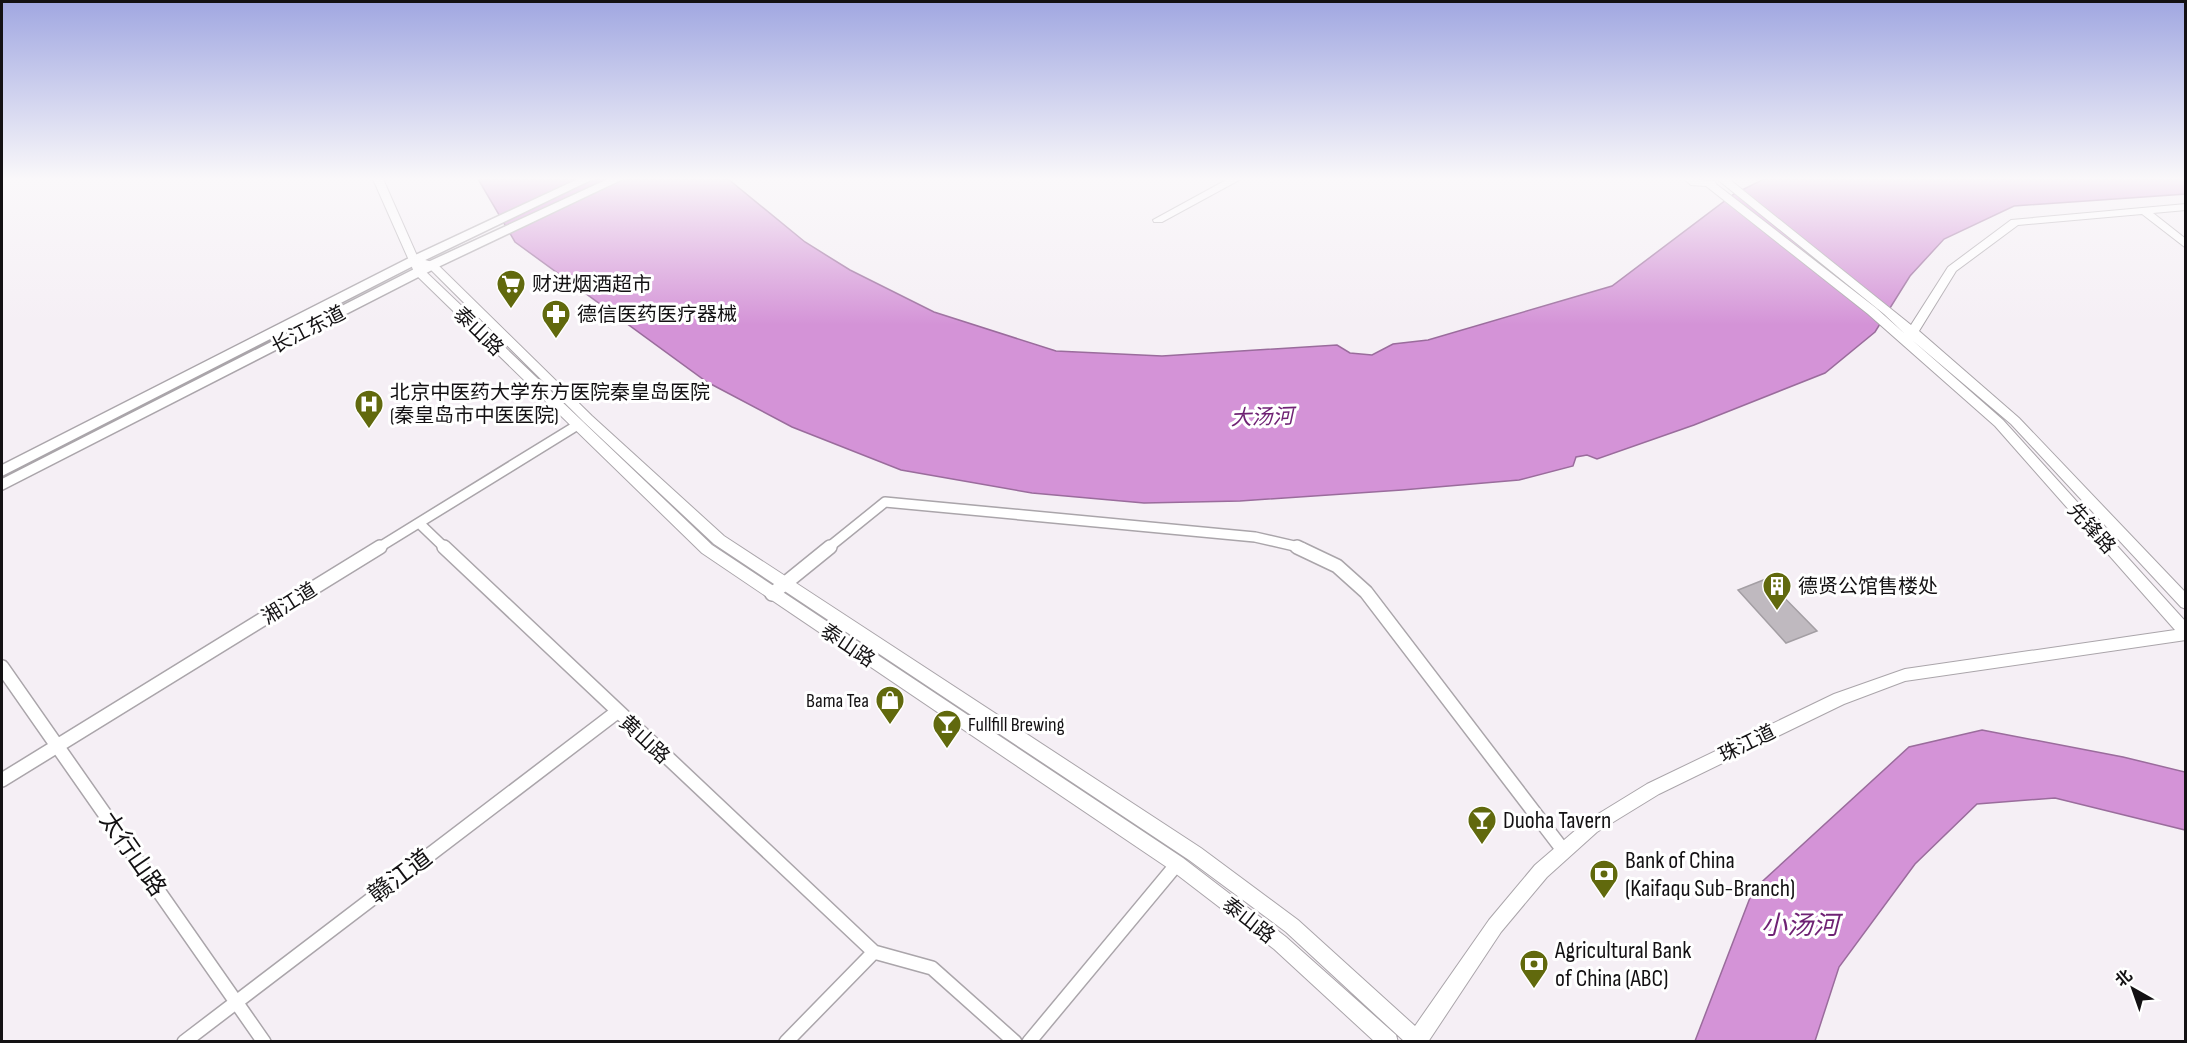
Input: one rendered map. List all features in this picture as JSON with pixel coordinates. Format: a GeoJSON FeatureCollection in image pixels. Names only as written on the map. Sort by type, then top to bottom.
{"type":"FeatureCollection","features":[{"type":"Feature","properties":{"kind":"main road","name":"长江东道"},"geometry":{"type":"LineString","coordinates":[[2,485],[422,266],[484,228]]}},
{"type":"Feature","properties":{"kind":"main road","name":"长江东道"},"geometry":{"type":"LineString","coordinates":[[2,471],[422,266],[515,228]]}},
{"type":"Feature","properties":{"kind":"street","name":"泰山路"},"geometry":{"type":"LineString","coordinates":[[403,228],[422,266],[576,426],[706,549],[1177,864],[1280,943],[1389,1041]]}},
{"type":"Feature","properties":{"kind":"street"},"geometry":{"type":"LineString","coordinates":[[1773,228],[2015,421],[2186,603]]}},
{"type":"Feature","properties":{"kind":"street"},"geometry":{"type":"LineString","coordinates":[[1909,337],[1952,269],[2007,228]]}},
{"type":"Feature","properties":{"kind":"street"},"geometry":{"type":"LineString","coordinates":[[2165,228],[2186,245]]}},
{"type":"Feature","properties":{"kind":"street"},"geometry":{"type":"LineString","coordinates":[[422,266],[719,540],[1204,861],[1293,926],[1417,1041]]}},
{"type":"Feature","properties":{"kind":"street","name":"先锋路"},"geometry":{"type":"LineString","coordinates":[[1909,337],[1999,423],[2186,633]]}},
{"type":"Feature","properties":{"kind":"street","name":"湘江道"},"geometry":{"type":"LineString","coordinates":[[2,780],[576,426]]}},
{"type":"Feature","properties":{"kind":"street"},"geometry":{"type":"LineString","coordinates":[[772,594],[885,502],[1255,537],[1303,548],[1337,566],[1366,592],[1563,850]]}},
{"type":"Feature","properties":{"kind":"street","name":"黄山路"},"geometry":{"type":"LineString","coordinates":[[419,523],[616,712],[874,952]]}},
{"type":"Feature","properties":{"kind":"street","name":"珠江道"},"geometry":{"type":"LineString","coordinates":[[1417,1041],[1495,926],[1540,871],[1591,827],[1653,789],[1829,704],[1872,685],[1905,675],[2186,633]]}},
{"type":"Feature","properties":{"kind":"street","name":"太行山路"},"geometry":{"type":"LineString","coordinates":[[2,668],[264,1041]]}},
{"type":"Feature","properties":{"kind":"street","name":"赣江道"},"geometry":{"type":"LineString","coordinates":[[184,1041],[616,712]]}},
{"type":"Feature","properties":{"kind":"street"},"geometry":{"type":"LineString","coordinates":[[1029,1041],[1177,864]]}},
{"type":"Feature","properties":{"kind":"street"},"geometry":{"type":"LineString","coordinates":[[786,1041],[874,952],[933,968],[1015,1041]]}},
{"type":"Feature","properties":{"kind":"water","name":"大汤河"},"geometry":{"type":"Polygon","coordinates":[[[507,228],[787,228],[805,242],[850,270],[934,312],[1056,351],[1162,356],[1337,345],[1350,353],[1372,355],[1393,344],[1428,340],[1612,286],[1689,228],[1968,228],[1944,239],[1910,276],[1875,332],[1825,373],[1694,425],[1597,459],[1587,455],[1576,457],[1573,466],[1519,480],[1240,501],[1144,503],[1032,493],[901,470],[792,427],[707,382],[515,242],[507,228]]]}},
{"type":"Feature","properties":{"kind":"water","name":"小汤河"},"geometry":{"type":"Polygon","coordinates":[[[1982,730],[2123,757],[2185,772],[2185,830],[2055,798],[1977,804],[1915,864],[1839,967],[1815,1041],[1695,1041],[1753,890],[1909,747],[1982,730]]]}},
{"type":"Feature","properties":{"kind":"building","name":"德贤公馆售楼处"},"geometry":{"type":"Polygon","coordinates":[[[1766,579],[1817,631],[1786,643],[1738,590],[1766,579]]]}},
{"type":"Feature","properties":{"kind":"place","name":"财进烟酒超市"},"geometry":{"type":"Point","coordinates":[511,310]}},
{"type":"Feature","properties":{"kind":"place","name":"德信医药医疗器械"},"geometry":{"type":"Point","coordinates":[556,340]}},
{"type":"Feature","properties":{"kind":"place","name":"北京中医药大学东方医院秦皇岛医院 (秦皇岛市中医医院)"},"geometry":{"type":"Point","coordinates":[369,430]}},
{"type":"Feature","properties":{"kind":"place","name":"德贤公馆售楼处"},"geometry":{"type":"Point","coordinates":[1777,612]}},
{"type":"Feature","properties":{"kind":"place","name":"Bama Tea"},"geometry":{"type":"Point","coordinates":[890,726]}},
{"type":"Feature","properties":{"kind":"place","name":"Fullfill Brewing"},"geometry":{"type":"Point","coordinates":[947,750]}},
{"type":"Feature","properties":{"kind":"place","name":"Duoha Tavern"},"geometry":{"type":"Point","coordinates":[1482,846]}},
{"type":"Feature","properties":{"kind":"place","name":"Bank of China (Kaifaqu Sub-Branch)"},"geometry":{"type":"Point","coordinates":[1604,900]}},
{"type":"Feature","properties":{"kind":"place","name":"Agricultural Bank of China (ABC)"},"geometry":{"type":"Point","coordinates":[1534,990]}}]}
